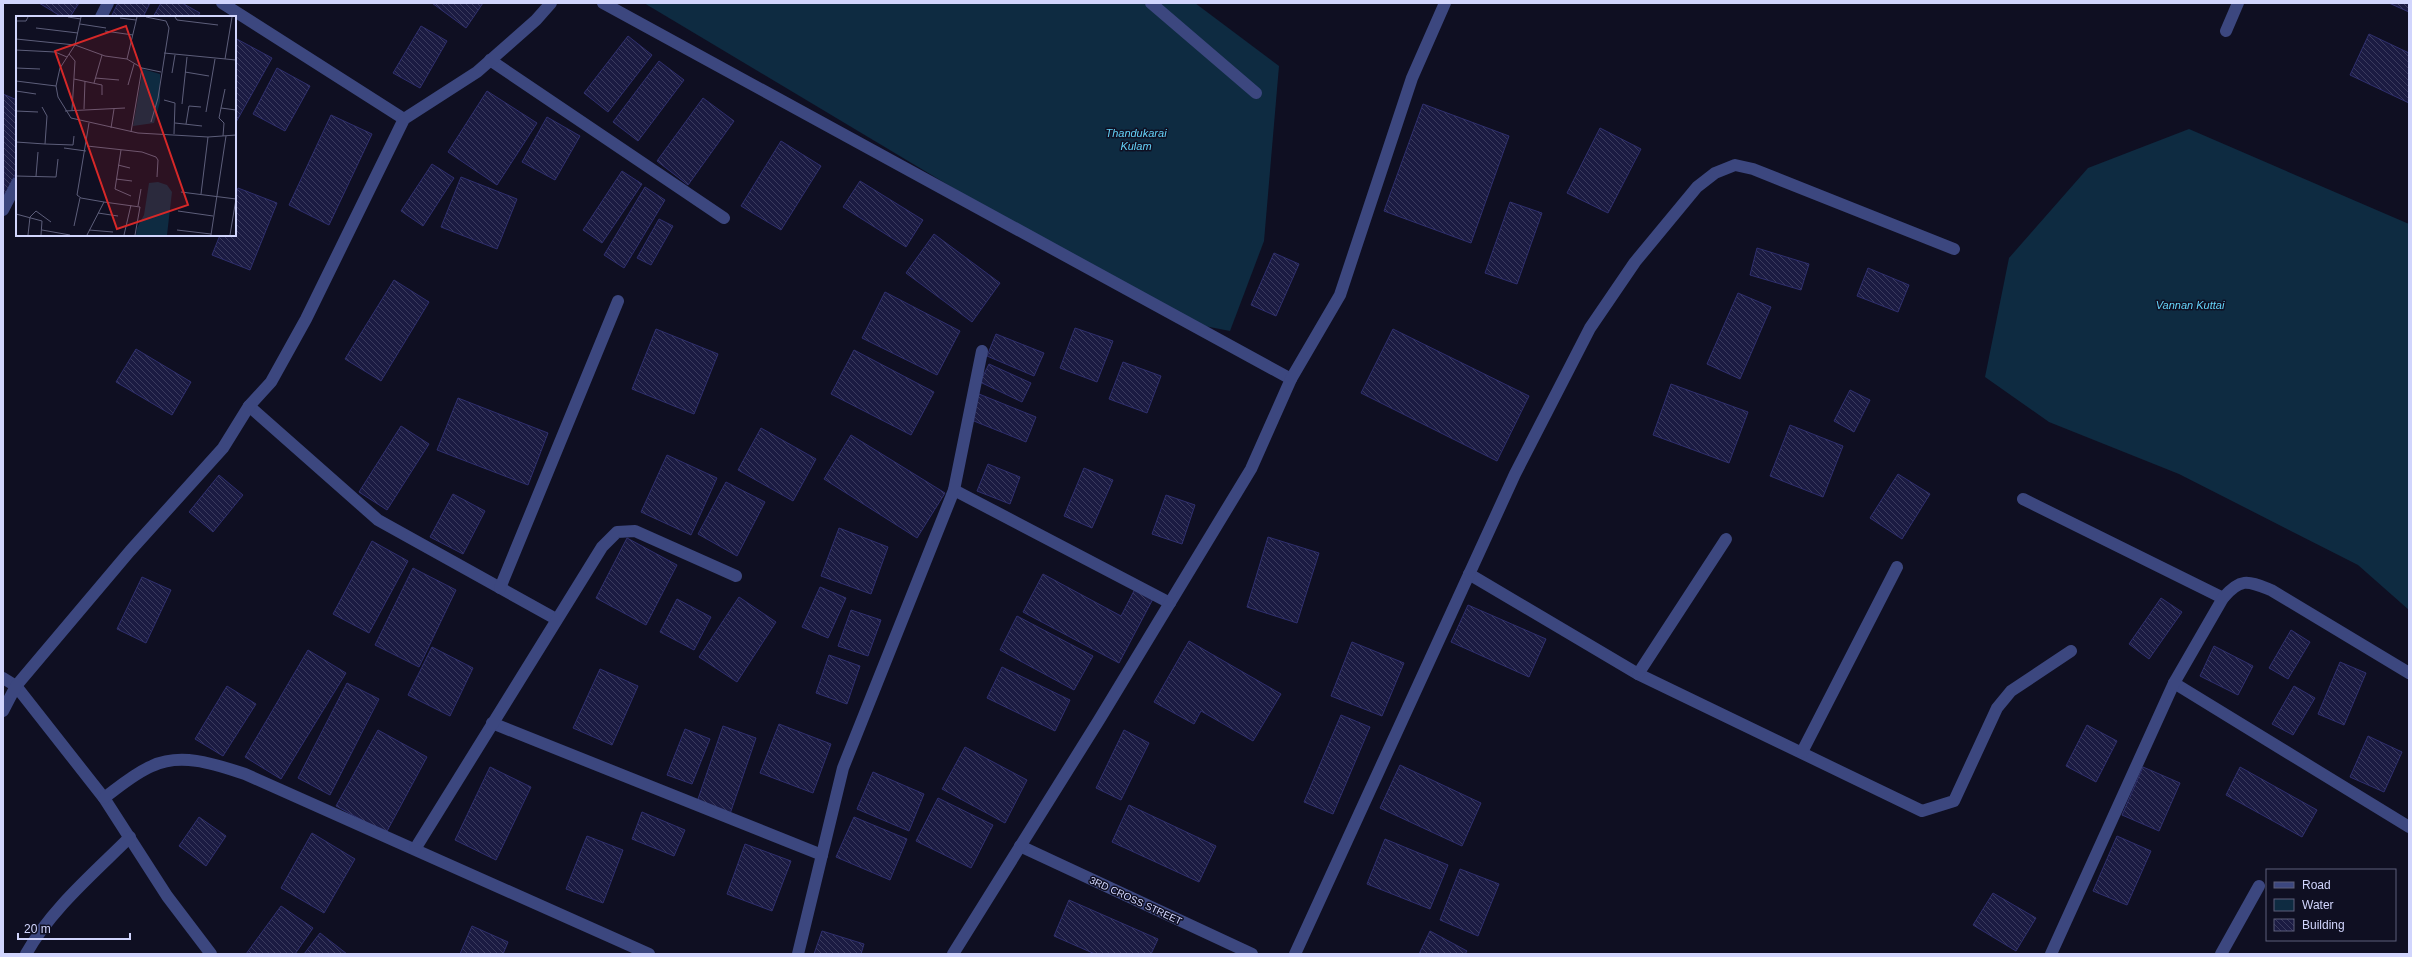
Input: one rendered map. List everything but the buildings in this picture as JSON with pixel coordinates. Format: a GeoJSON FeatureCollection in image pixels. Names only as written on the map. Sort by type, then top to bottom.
{"type":"FeatureCollection","features":[{"type":"Feature","properties":{"kind":"street"},"geometry":{"type":"LineString","coordinates":[[102,16],[108,3]]}},
{"type":"Feature","properties":{"kind":"street"},"geometry":{"type":"LineString","coordinates":[[222,3],[404,119]]}},
{"type":"Feature","properties":{"kind":"street"},"geometry":{"type":"LineString","coordinates":[[3,711],[16,686],[130,551],[223,448],[249,406],[270,382],[306,319],[404,119],[477,72],[536,20],[551,3]]}},
{"type":"Feature","properties":{"kind":"street"},"geometry":{"type":"LineString","coordinates":[[603,3],[1291,379]]}},
{"type":"Feature","properties":{"kind":"street"},"geometry":{"type":"LineString","coordinates":[[1151,3],[1256,93]]}},
{"type":"Feature","properties":{"kind":"street"},"geometry":{"type":"LineString","coordinates":[[953,954],[1251,469],[1291,379],[1340,295],[1412,78],[1445,3]]}},
{"type":"Feature","properties":{"kind":"street"},"geometry":{"type":"LineString","coordinates":[[2226,30],[2238,3]]}},
{"type":"Feature","properties":{"kind":"street"},"geometry":{"type":"LineString","coordinates":[[490,60],[724,218]]}},
{"type":"Feature","properties":{"kind":"street"},"geometry":{"type":"LineString","coordinates":[[1295,954],[1515,474],[1590,328],[1635,262],[1697,187],[1715,173],[1735,165],[1753,169],[1954,249]]}},
{"type":"Feature","properties":{"kind":"street"},"geometry":{"type":"LineString","coordinates":[[3,210],[16,185]]}},
{"type":"Feature","properties":{"kind":"street"},"geometry":{"type":"LineString","coordinates":[[500,588],[618,301]]}},
{"type":"Feature","properties":{"kind":"street"},"geometry":{"type":"LineString","coordinates":[[798,954],[843,768],[954,490],[982,351]]}},
{"type":"Feature","properties":{"kind":"street"},"geometry":{"type":"LineString","coordinates":[[249,406],[378,520],[556,619]]}},
{"type":"Feature","properties":{"kind":"street"},"geometry":{"type":"LineString","coordinates":[[954,490],[1170,603]]}},
{"type":"Feature","properties":{"kind":"street"},"geometry":{"type":"LineString","coordinates":[[2023,499],[2223,598]]}},
{"type":"Feature","properties":{"kind":"street"},"geometry":{"type":"LineString","coordinates":[[415,849],[556,619],[602,547],[617,532],[635,531],[736,576]]}},
{"type":"Feature","properties":{"kind":"street"},"geometry":{"type":"LineString","coordinates":[[1638,674],[1726,539]]}},
{"type":"Feature","properties":{"kind":"street"},"geometry":{"type":"LineString","coordinates":[[1802,752],[1897,567]]}},
{"type":"Feature","properties":{"kind":"street"},"geometry":{"type":"LineString","coordinates":[[1469,574],[1638,674],[1922,811],[1936,808],[1954,801],[1997,708],[2011,690],[2071,651]]}},
{"type":"Feature","properties":{"kind":"street"},"geometry":{"type":"LineString","coordinates":[[2051,954],[2174,683],[2223,598],[2233,587],[2247,581],[2271,590],[2409,673]]}},
{"type":"Feature","properties":{"kind":"street"},"geometry":{"type":"LineString","coordinates":[[3,678],[16,686],[104,798],[167,896],[211,954]]}},
{"type":"Feature","properties":{"kind":"street"},"geometry":{"type":"LineString","coordinates":[[2174,683],[2409,827]]}},
{"type":"Feature","properties":{"kind":"street"},"geometry":{"type":"LineString","coordinates":[[492,723],[822,855]]}},
{"type":"Feature","properties":{"kind":"street"},"geometry":{"type":"LineString","coordinates":[[104,798],[153,765],[181,760],[208,762],[245,774],[649,954]]}},
{"type":"Feature","properties":{"kind":"street"},"geometry":{"type":"LineString","coordinates":[[26,954],[34,939],[66,902],[130,837]]}},
{"type":"Feature","properties":{"kind":"street","name":"3RD CROSS STREET"},"geometry":{"type":"LineString","coordinates":[[1020,846],[1252,954]]}},
{"type":"Feature","properties":{"kind":"street"},"geometry":{"type":"LineString","coordinates":[[2221,954],[2258,886]]}},
{"type":"Feature","properties":{"kind":"water","name":"Thandukarai Kulam"},"geometry":{"type":"Polygon","coordinates":[[[644,3],[1195,3],[1279,66],[1264,241],[1230,331],[1174,320],[644,3]]]}},
{"type":"Feature","properties":{"kind":"water","name":"Vannan Kuttai"},"geometry":{"type":"Polygon","coordinates":[[[2189,129],[2409,224],[2409,610],[2358,565],[2179,474],[2049,422],[1985,377],[2009,258],[2088,168],[2189,129]]]}}]}
